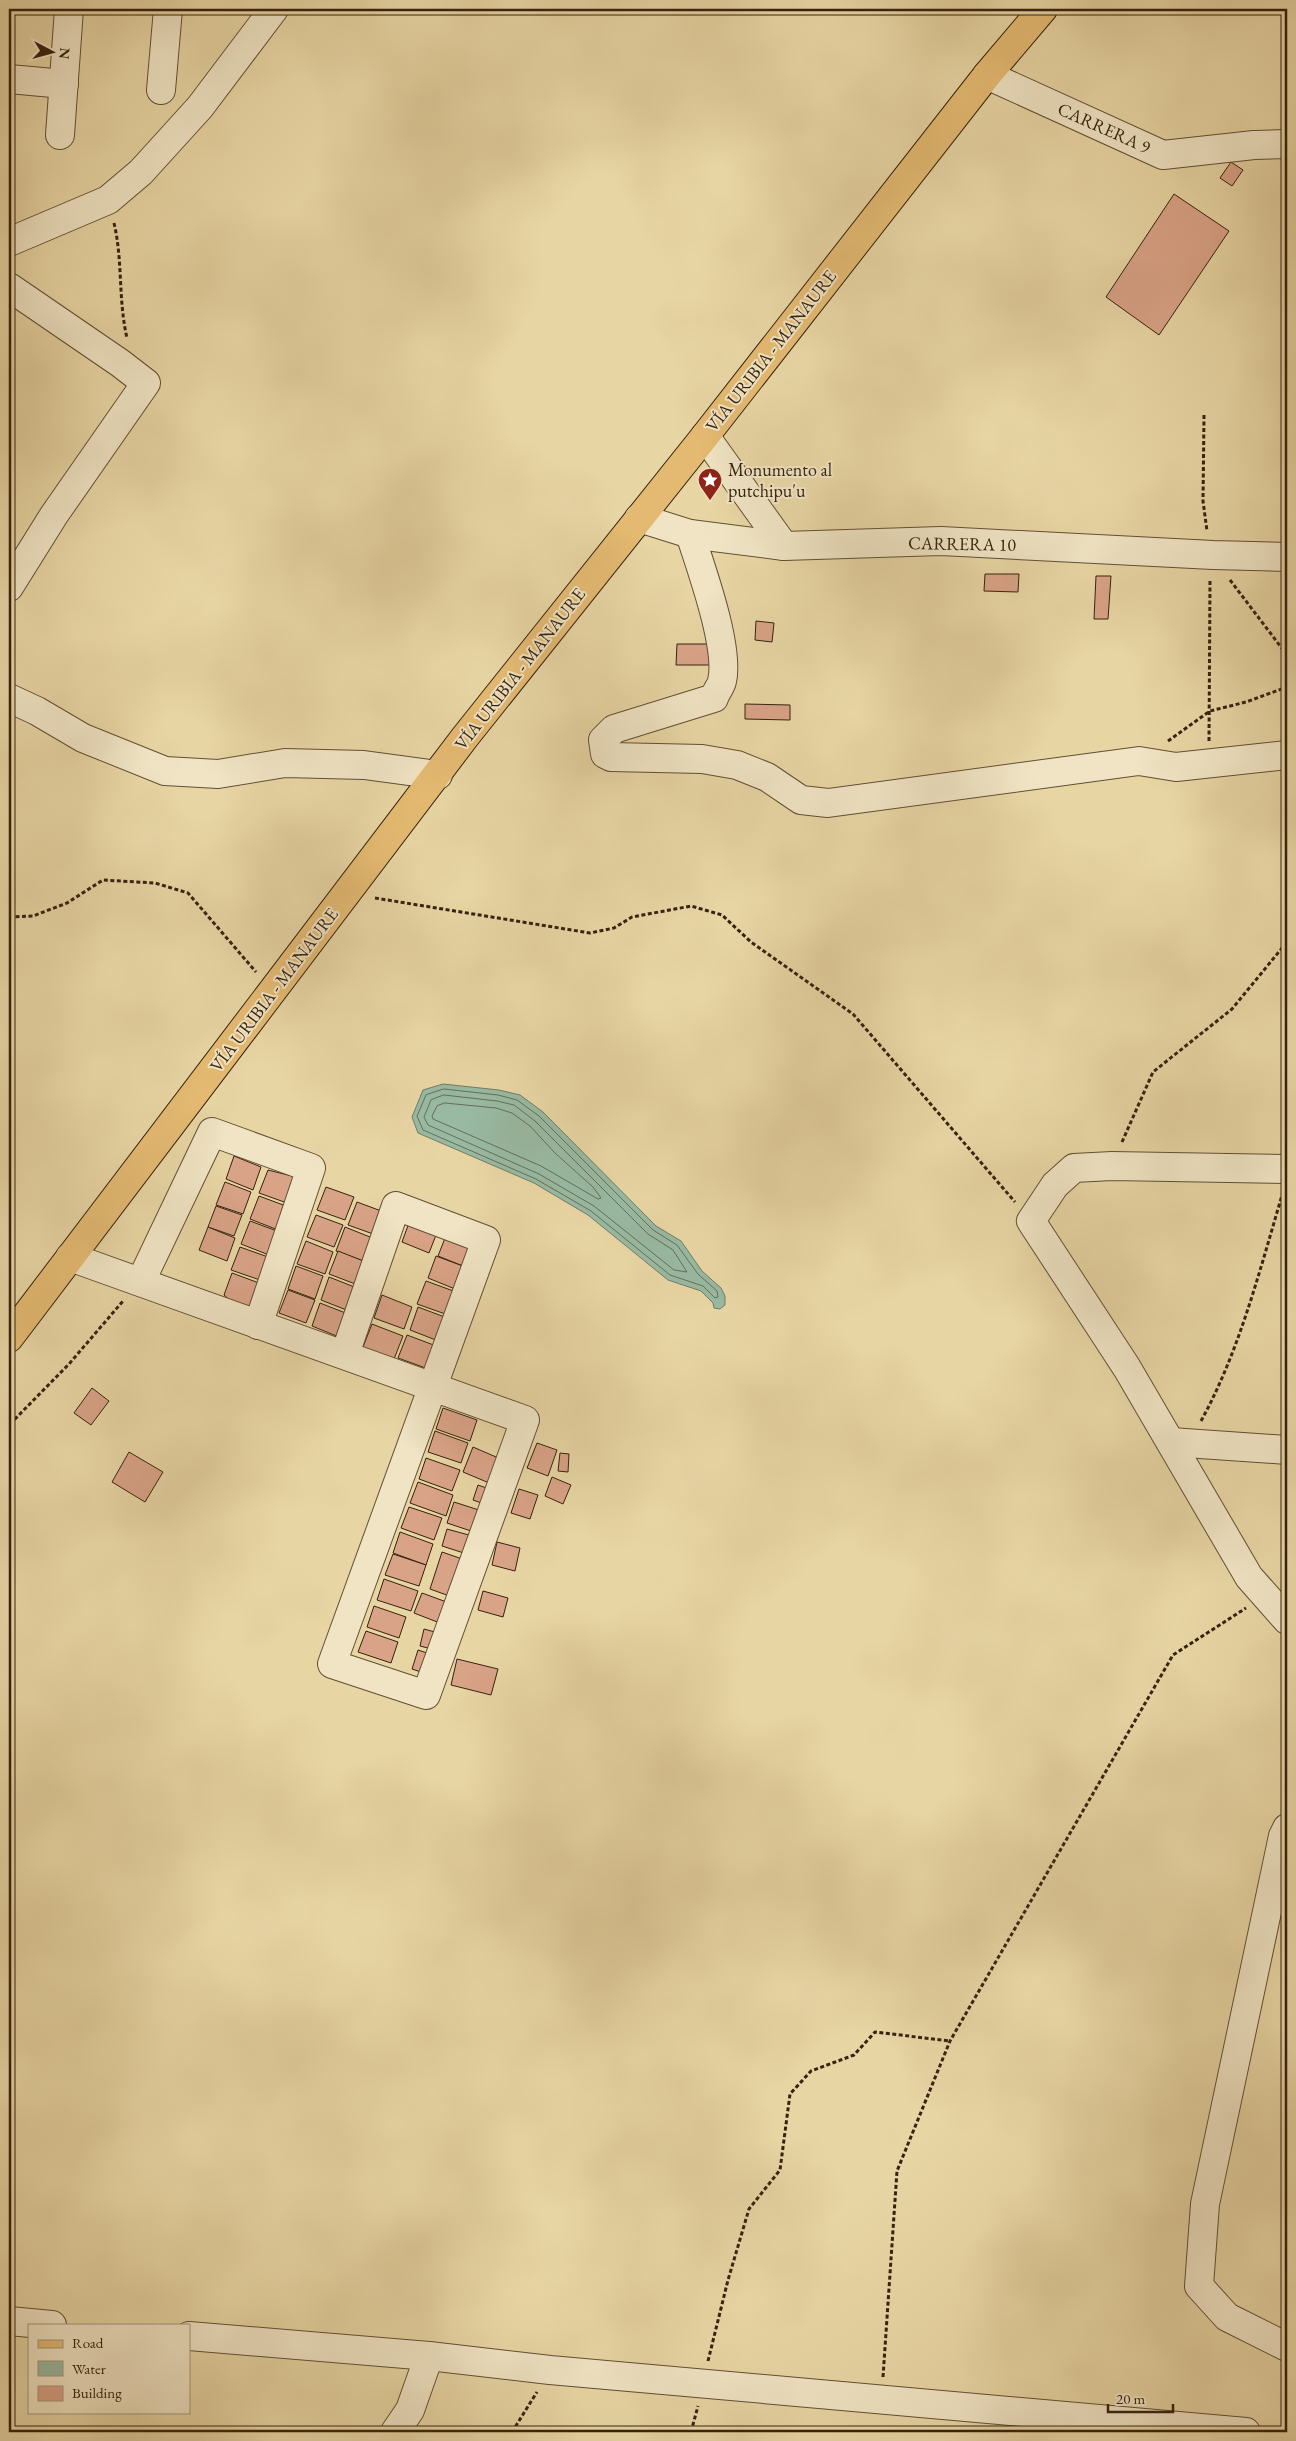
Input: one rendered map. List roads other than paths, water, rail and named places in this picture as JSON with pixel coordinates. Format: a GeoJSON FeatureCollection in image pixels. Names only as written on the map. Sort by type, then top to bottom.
{"type":"FeatureCollection","features":[{"type":"Feature","properties":{"kind":"main road","name":"VÍA URIBIA - MANAURE"},"geometry":{"type":"LineString","coordinates":[[9,1338],[465,737],[705,436],[987,74],[1043,9]]}},
{"type":"Feature","properties":{"kind":"street"},"geometry":{"type":"LineString","coordinates":[[60,135],[69,9]]}},
{"type":"Feature","properties":{"kind":"street"},"geometry":{"type":"LineString","coordinates":[[161,90],[168,9]]}},
{"type":"Feature","properties":{"kind":"street"},"geometry":{"type":"LineString","coordinates":[[9,242],[108,200],[141,172],[200,107],[274,9]]}},
{"type":"Feature","properties":{"kind":"street","name":"CARRERA 9"},"geometry":{"type":"LineString","coordinates":[[987,74],[1163,155],[1254,145],[1287,144]]}},
{"type":"Feature","properties":{"kind":"street"},"geometry":{"type":"LineString","coordinates":[[9,79],[64,84]]}},
{"type":"Feature","properties":{"kind":"street"},"geometry":{"type":"LineString","coordinates":[[9,287],[146,383],[54,515],[9,587]]}},
{"type":"Feature","properties":{"kind":"street"},"geometry":{"type":"LineString","coordinates":[[705,436],[784,546]]}},
{"type":"Feature","properties":{"kind":"street","name":"CARRERA 10"},"geometry":{"type":"LineString","coordinates":[[639,518],[690,534],[784,546],[941,541],[1287,557]]}},
{"type":"Feature","properties":{"kind":"street"},"geometry":{"type":"LineString","coordinates":[[690,534],[715,614],[724,666],[722,682],[714,698],[614,729],[603,740],[604,754],[611,757],[702,759],[737,765],[767,777],[801,800],[828,803],[1139,761],[1176,767],[1287,755]]}},
{"type":"Feature","properties":{"kind":"street"},"geometry":{"type":"LineString","coordinates":[[9,698],[37,711],[83,738],[165,771],[218,774],[284,763],[364,764],[438,775]]}},
{"type":"Feature","properties":{"kind":"street"},"geometry":{"type":"LineString","coordinates":[[141,1281],[212,1132],[311,1168],[258,1325]]}},
{"type":"Feature","properties":{"kind":"street"},"geometry":{"type":"LineString","coordinates":[[1286,1179],[1112,1166],[1074,1168],[1055,1185],[1031,1221],[1127,1368],[1180,1443],[1249,1577],[1287,1620]]}},
{"type":"Feature","properties":{"kind":"street"},"geometry":{"type":"LineString","coordinates":[[70,1257],[141,1281],[258,1325],[345,1354],[432,1386],[525,1420],[426,1695],[332,1664],[432,1386],[486,1240],[396,1206],[345,1354]]}},
{"type":"Feature","properties":{"kind":"street"},"geometry":{"type":"LineString","coordinates":[[1180,1443],[1287,1450]]}},
{"type":"Feature","properties":{"kind":"street"},"geometry":{"type":"LineString","coordinates":[[1287,1828],[1281,1845],[1205,2204],[1198,2286],[1227,2317],[1287,2347]]}},
{"type":"Feature","properties":{"kind":"street"},"geometry":{"type":"LineString","coordinates":[[9,2321],[41,2324]]}},
{"type":"Feature","properties":{"kind":"street"},"geometry":{"type":"LineString","coordinates":[[190,2336],[429,2356],[550,2370],[1246,2432]]}},
{"type":"Feature","properties":{"kind":"street"},"geometry":{"type":"LineString","coordinates":[[395,2432],[410,2410],[429,2356]]}},
{"type":"Feature","properties":{"kind":"water"},"geometry":{"type":"Polygon","coordinates":[[[443,1084],[499,1090],[520,1095],[543,1112],[656,1226],[681,1241],[702,1271],[721,1288],[725,1296],[725,1305],[720,1309],[714,1308],[713,1303],[701,1291],[668,1280],[588,1215],[534,1183],[418,1133],[412,1117],[423,1090],[443,1084]]]}},
{"type":"Feature","properties":{"kind":"place","name":"Monumento al putchipu'u"},"geometry":{"type":"Point","coordinates":[710,501]}}]}
